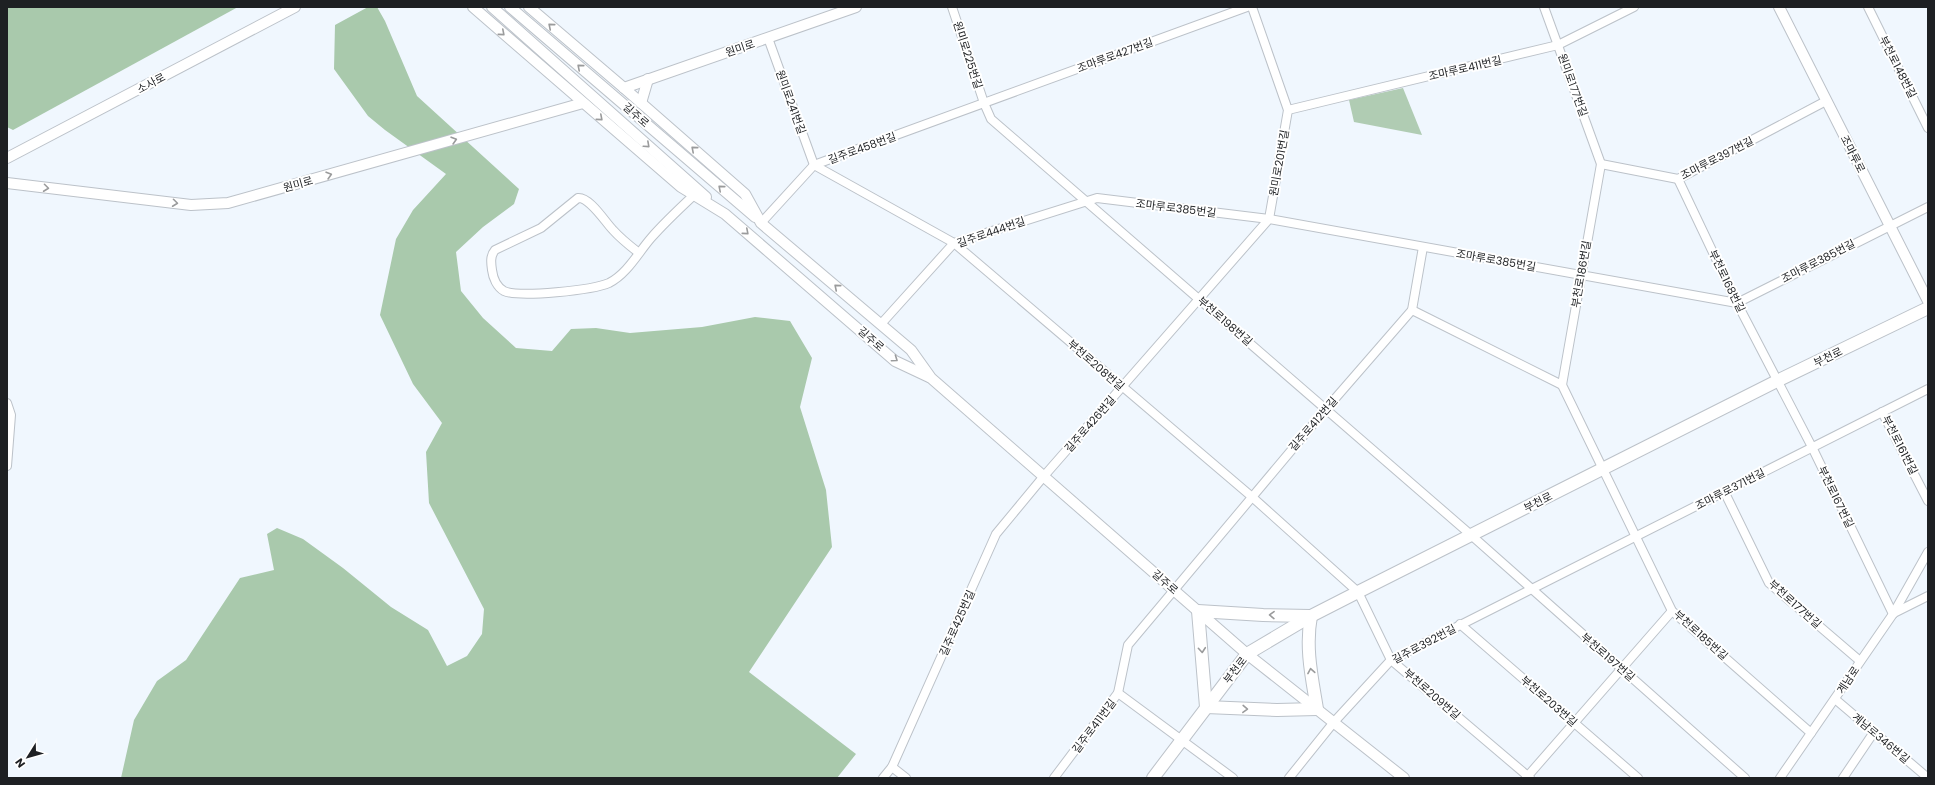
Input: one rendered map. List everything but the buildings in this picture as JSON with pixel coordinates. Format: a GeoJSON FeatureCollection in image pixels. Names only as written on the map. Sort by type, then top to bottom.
{"type":"FeatureCollection","features":[{"type":"Feature","properties":{"kind":"main road","name":"부천로"},"geometry":{"type":"LineString","coordinates":[[1153,778],[1247,654],[1311,616],[1358,592],[1928,308]]}},
{"type":"Feature","properties":{"kind":"main road"},"geometry":{"type":"LineString","coordinates":[[1198,611],[1311,616],[1308,630],[1309,661],[1317,709],[1277,710],[1206,707],[1198,611]]}},
{"type":"Feature","properties":{"kind":"street","name":"소사로"},"geometry":{"type":"LineString","coordinates":[[7,158],[295,7]]}},
{"type":"Feature","properties":{"kind":"street","name":"길주로"},"geometry":{"type":"LineString","coordinates":[[492,7],[725,214],[895,361],[931,378]]}},
{"type":"Feature","properties":{"kind":"street","name":"길주로"},"geometry":{"type":"LineString","coordinates":[[510,7],[911,350],[931,378],[1247,654],[1404,778]]}},
{"type":"Feature","properties":{"kind":"street","name":"길주로"},"geometry":{"type":"LineString","coordinates":[[528,7],[624,88],[745,194],[761,223]]}},
{"type":"Feature","properties":{"kind":"street","name":"원미로"},"geometry":{"type":"LineString","coordinates":[[624,88],[856,7]]}},
{"type":"Feature","properties":{"kind":"street","name":"원미로225번길"},"geometry":{"type":"LineString","coordinates":[[952,7],[984,103]]}},
{"type":"Feature","properties":{"kind":"street","name":"조마루로427번길"},"geometry":{"type":"LineString","coordinates":[[984,103],[1247,7]]}},
{"type":"Feature","properties":{"kind":"street","name":"원미로201번길"},"geometry":{"type":"LineString","coordinates":[[1252,7],[1288,110],[1269,219]]}},
{"type":"Feature","properties":{"kind":"street","name":"원미로177번길"},"geometry":{"type":"LineString","coordinates":[[1544,7],[1601,164]]}},
{"type":"Feature","properties":{"kind":"street","name":"조마루로411번길"},"geometry":{"type":"LineString","coordinates":[[1288,110],[1558,45],[1634,7]]}},
{"type":"Feature","properties":{"kind":"street","name":"조마루로"},"geometry":{"type":"LineString","coordinates":[[1779,7],[1928,301]]}},
{"type":"Feature","properties":{"kind":"street","name":"부천로148번길"},"geometry":{"type":"LineString","coordinates":[[1868,7],[1928,128]]}},
{"type":"Feature","properties":{"kind":"street","name":"길주로"},"geometry":{"type":"LineString","coordinates":[[476,8],[681,187],[725,214]]}},
{"type":"Feature","properties":{"kind":"street","name":"원미로241번길"},"geometry":{"type":"LineString","coordinates":[[768,38],[814,165]]}},
{"type":"Feature","properties":{"kind":"street"},"geometry":{"type":"LineString","coordinates":[[641,103],[648,80]]}},
{"type":"Feature","properties":{"kind":"street","name":"조마루로397번길"},"geometry":{"type":"LineString","coordinates":[[1601,164],[1678,179],[1826,101]]}},
{"type":"Feature","properties":{"kind":"street","name":"원미로"},"geometry":{"type":"LineString","coordinates":[[7,183],[191,205],[215,205],[243,199],[583,103]]}},
{"type":"Feature","properties":{"kind":"street","name":"길주로458번길"},"geometry":{"type":"LineString","coordinates":[[761,223],[814,165],[984,103]]}},
{"type":"Feature","properties":{"kind":"street","name":"부천로198번길"},"geometry":{"type":"LineString","coordinates":[[984,103],[991,119],[1472,535]]}},
{"type":"Feature","properties":{"kind":"street","name":"부천로186번길"},"geometry":{"type":"LineString","coordinates":[[1562,385],[1601,164]]}},
{"type":"Feature","properties":{"kind":"street","name":"부천로208번길"},"geometry":{"type":"LineString","coordinates":[[814,165],[954,243],[1251,496],[1358,592]]}},
{"type":"Feature","properties":{"kind":"street","name":"부천로168번길"},"geometry":{"type":"LineString","coordinates":[[1678,179],[1737,303],[1778,382]]}},
{"type":"Feature","properties":{"kind":"street"},"geometry":{"type":"LineString","coordinates":[[639,253],[613,230],[589,203],[582,198],[578,198],[572,200],[546,225],[501,246],[494,251],[492,259],[492,272],[499,287],[510,292],[535,293],[602,286],[613,281],[624,272],[659,229],[694,195]]}},
{"type":"Feature","properties":{"kind":"street","name":"조마루로385번길"},"geometry":{"type":"LineString","coordinates":[[1086,201],[1097,198],[1269,219],[1737,303],[1889,225],[1928,207]]}},
{"type":"Feature","properties":{"kind":"street","name":"길주로444번길"},"geometry":{"type":"LineString","coordinates":[[881,324],[954,243],[1086,201]]}},
{"type":"Feature","properties":{"kind":"street"},"geometry":{"type":"LineString","coordinates":[[1199,299],[1269,219]]}},
{"type":"Feature","properties":{"kind":"street"},"geometry":{"type":"LineString","coordinates":[[1423,247],[1412,310],[1562,385],[1603,469]]}},
{"type":"Feature","properties":{"kind":"street","name":"길주로426번길"},"geometry":{"type":"LineString","coordinates":[[1044,476],[1199,299]]}},
{"type":"Feature","properties":{"kind":"street","name":"길주로412번길"},"geometry":{"type":"LineString","coordinates":[[1174,590],[1251,496],[1412,310]]}},
{"type":"Feature","properties":{"kind":"street"},"geometry":{"type":"LineString","coordinates":[[854,325],[864,329],[869,326],[870,320],[866,312]]}},
{"type":"Feature","properties":{"kind":"street","name":"부천로167번길"},"geometry":{"type":"LineString","coordinates":[[1778,382],[1812,447],[1893,614]]}},
{"type":"Feature","properties":{"kind":"street","name":"조마루로371번길"},"geometry":{"type":"LineString","coordinates":[[1531,588],[1928,389]]}},
{"type":"Feature","properties":{"kind":"street"},"geometry":{"type":"LineString","coordinates":[[7,403],[11,415],[7,466]]}},
{"type":"Feature","properties":{"kind":"street","name":"부천로161번길"},"geometry":{"type":"LineString","coordinates":[[1882,412],[1928,501]]}},
{"type":"Feature","properties":{"kind":"street","name":"부천로185번길"},"geometry":{"type":"LineString","coordinates":[[1603,469],[1672,611],[1811,733]]}},
{"type":"Feature","properties":{"kind":"street","name":"길주로425번길"},"geometry":{"type":"LineString","coordinates":[[883,778],[892,767],[996,534],[1044,476]]}},
{"type":"Feature","properties":{"kind":"street","name":"부천로177번길"},"geometry":{"type":"LineString","coordinates":[[1724,491],[1769,583],[1860,661]]}},
{"type":"Feature","properties":{"kind":"street","name":"부천로197번길"},"geometry":{"type":"LineString","coordinates":[[1472,535],[1745,778]]}},
{"type":"Feature","properties":{"kind":"street"},"geometry":{"type":"LineString","coordinates":[[1893,614],[1928,552]]}},
{"type":"Feature","properties":{"kind":"street","name":"길주로392번길"},"geometry":{"type":"LineString","coordinates":[[1289,778],[1334,722],[1391,660],[1531,588]]}},
{"type":"Feature","properties":{"kind":"street","name":"길주로411번길"},"geometry":{"type":"LineString","coordinates":[[1054,778],[1118,694],[1128,645],[1174,590]]}},
{"type":"Feature","properties":{"kind":"street","name":"부천로209번길"},"geometry":{"type":"LineString","coordinates":[[1358,592],[1391,660],[1528,777]]}},
{"type":"Feature","properties":{"kind":"street","name":"계남로"},"geometry":{"type":"LineString","coordinates":[[1780,778],[1893,614],[1928,596]]}},
{"type":"Feature","properties":{"kind":"street"},"geometry":{"type":"LineString","coordinates":[[1528,777],[1672,611]]}},
{"type":"Feature","properties":{"kind":"street","name":"부천로203번길"},"geometry":{"type":"LineString","coordinates":[[1460,624],[1638,778]]}},
{"type":"Feature","properties":{"kind":"street"},"geometry":{"type":"LineString","coordinates":[[1118,694],[1233,778]]}},
{"type":"Feature","properties":{"kind":"street","name":"계남로346번길"},"geometry":{"type":"LineString","coordinates":[[1835,699],[1928,778]]}},
{"type":"Feature","properties":{"kind":"street"},"geometry":{"type":"LineString","coordinates":[[1843,778],[1874,732]]}},
{"type":"Feature","properties":{"kind":"street"},"geometry":{"type":"LineString","coordinates":[[892,767],[906,778]]}},
{"type":"Feature","properties":{"kind":"green space"},"geometry":{"type":"Polygon","coordinates":[[[7,7],[238,7],[13,130],[7,127],[7,7]]]}},
{"type":"Feature","properties":{"kind":"green space"},"geometry":{"type":"Polygon","coordinates":[[[368,7],[377,7],[385,21],[417,96],[519,189],[514,204],[483,227],[456,252],[461,291],[483,318],[516,348],[552,351],[571,329],[596,328],[630,333],[702,327],[755,317],[790,321],[812,358],[800,407],[826,490],[832,547],[749,672],[856,754],[837,778],[121,778],[134,720],[157,681],[186,660],[240,578],[274,570],[267,534],[277,528],[303,539],[343,568],[391,607],[428,630],[447,666],[467,656],[482,634],[484,609],[429,503],[426,452],[442,423],[413,384],[380,315],[396,239],[413,210],[446,174],[368,116],[334,69],[335,25],[368,7]]]}},
{"type":"Feature","properties":{"kind":"green space"},"geometry":{"type":"Polygon","coordinates":[[[1403,88],[1422,135],[1354,122],[1349,100],[1403,88]]]}}]}
